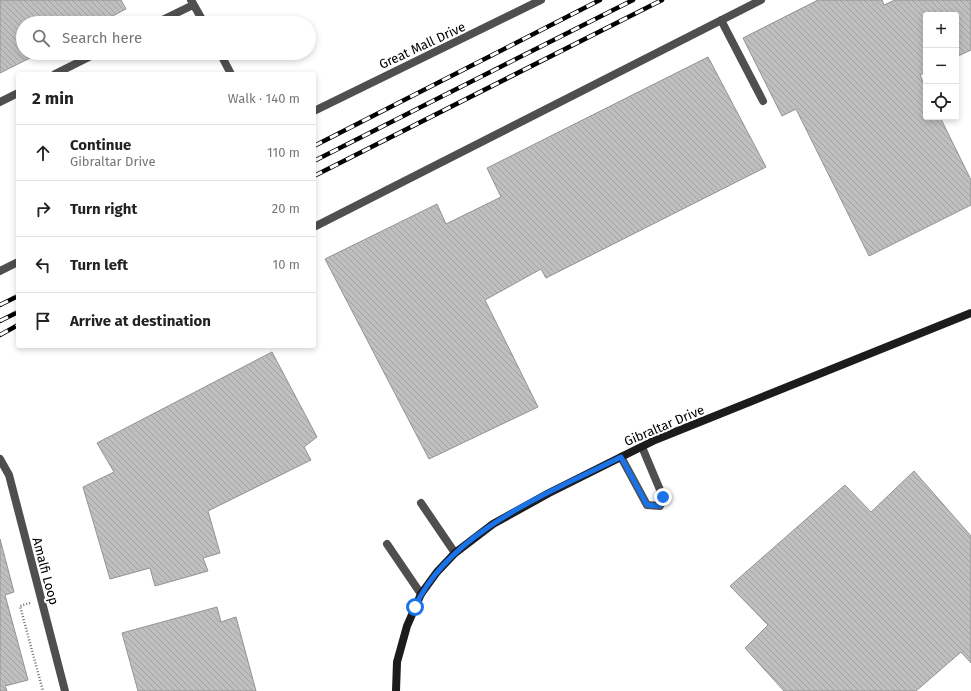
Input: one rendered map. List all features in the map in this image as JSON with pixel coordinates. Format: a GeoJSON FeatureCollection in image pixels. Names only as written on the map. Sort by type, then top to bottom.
{"type":"FeatureCollection","features":[{"type":"Feature","properties":{"kind":"street","name":"Great Mall Drive"},"geometry":{"type":"LineString","coordinates":[[316,110],[541,0]]}},
{"type":"Feature","properties":{"kind":"street"},"geometry":{"type":"LineString","coordinates":[[316,225],[761,0]]}},
{"type":"Feature","properties":{"kind":"street"},"geometry":{"type":"LineString","coordinates":[[168,16],[192,2],[200,16]]}},
{"type":"Feature","properties":{"kind":"street"},"geometry":{"type":"LineString","coordinates":[[721,20],[763,101]]}},
{"type":"Feature","properties":{"kind":"street"},"geometry":{"type":"LineString","coordinates":[[59,72],[83,60]]}},
{"type":"Feature","properties":{"kind":"street"},"geometry":{"type":"LineString","coordinates":[[224,60],[230,72]]}},
{"type":"Feature","properties":{"kind":"street"},"geometry":{"type":"LineString","coordinates":[[0,102],[16,94]]}},
{"type":"Feature","properties":{"kind":"street"},"geometry":{"type":"LineString","coordinates":[[0,271],[16,263]]}},
{"type":"Feature","properties":{"kind":"street","name":"Gibraltar Drive"},"geometry":{"type":"LineString","coordinates":[[396,691],[397,662],[407,626],[421,594],[437,572],[455,553],[493,524],[549,493],[642,447],[971,313]]}},
{"type":"Feature","properties":{"kind":"street"},"geometry":{"type":"LineString","coordinates":[[621,457],[647,505],[660,506],[663,497],[642,447]]}},
{"type":"Feature","properties":{"kind":"street","name":"Amalfi Loop"},"geometry":{"type":"LineString","coordinates":[[0,459],[8,475],[65,691]]}},
{"type":"Feature","properties":{"kind":"street"},"geometry":{"type":"LineString","coordinates":[[421,503],[455,553]]}},
{"type":"Feature","properties":{"kind":"street"},"geometry":{"type":"LineString","coordinates":[[387,544],[421,594]]}},
{"type":"Feature","properties":{"kind":"path"},"geometry":{"type":"LineString","coordinates":[[28,596],[30,603],[20,606],[43,691]]}},
{"type":"Feature","properties":{"kind":"building"},"geometry":{"type":"Polygon","coordinates":[[[0,0],[121,0],[126,9],[112,16],[16,16],[16,60],[26,60],[0,73],[0,0]]]}},
{"type":"Feature","properties":{"kind":"building"},"geometry":{"type":"Polygon","coordinates":[[[818,0],[882,0],[884,5],[895,0],[971,0],[971,50],[959,56],[959,12],[923,12],[923,74],[920,75],[923,82],[923,120],[941,120],[971,180],[971,205],[869,256],[796,109],[782,116],[743,38],[818,0]]]}},
{"type":"Feature","properties":{"kind":"building"},"geometry":{"type":"Polygon","coordinates":[[[708,57],[766,167],[546,278],[541,269],[485,300],[538,407],[429,459],[325,259],[437,204],[446,224],[501,197],[487,168],[708,57]]]}},
{"type":"Feature","properties":{"kind":"building"},"geometry":{"type":"Polygon","coordinates":[[[272,352],[317,437],[304,447],[311,460],[208,511],[220,553],[203,558],[208,571],[155,586],[150,568],[110,579],[83,487],[114,472],[97,443],[272,352]]]}},
{"type":"Feature","properties":{"kind":"building"},"geometry":{"type":"Polygon","coordinates":[[[914,471],[971,536],[971,663],[961,652],[916,691],[784,691],[745,648],[768,625],[730,586],[845,485],[871,512],[914,471]]]}},
{"type":"Feature","properties":{"kind":"building"},"geometry":{"type":"Polygon","coordinates":[[[0,539],[14,592],[5,595],[28,680],[5,686],[7,691],[0,691],[0,539]]]}},
{"type":"Feature","properties":{"kind":"building"},"geometry":{"type":"Polygon","coordinates":[[[217,607],[221,622],[236,617],[256,691],[138,691],[122,633],[217,607]]]}},
{"type":"Feature","properties":{"kind":"railway"},"geometry":{"type":"LineString","coordinates":[[316,145],[600,0]]}},
{"type":"Feature","properties":{"kind":"railway"},"geometry":{"type":"LineString","coordinates":[[316,160],[633,0]]}},
{"type":"Feature","properties":{"kind":"railway"},"geometry":{"type":"LineString","coordinates":[[316,175],[662,0]]}},
{"type":"Feature","properties":{"kind":"railway"},"geometry":{"type":"LineString","coordinates":[[0,305],[16,297]]}},
{"type":"Feature","properties":{"kind":"railway"},"geometry":{"type":"LineString","coordinates":[[0,321],[16,313]]}},
{"type":"Feature","properties":{"kind":"railway"},"geometry":{"type":"LineString","coordinates":[[0,335],[16,326]]}},
{"type":"Feature","properties":{"kind":"route"},"geometry":{"type":"LineString","coordinates":[[415,607],[421,594],[437,572],[455,553],[493,524],[549,493],[621,457],[647,505],[660,506],[663,497]]}}]}
